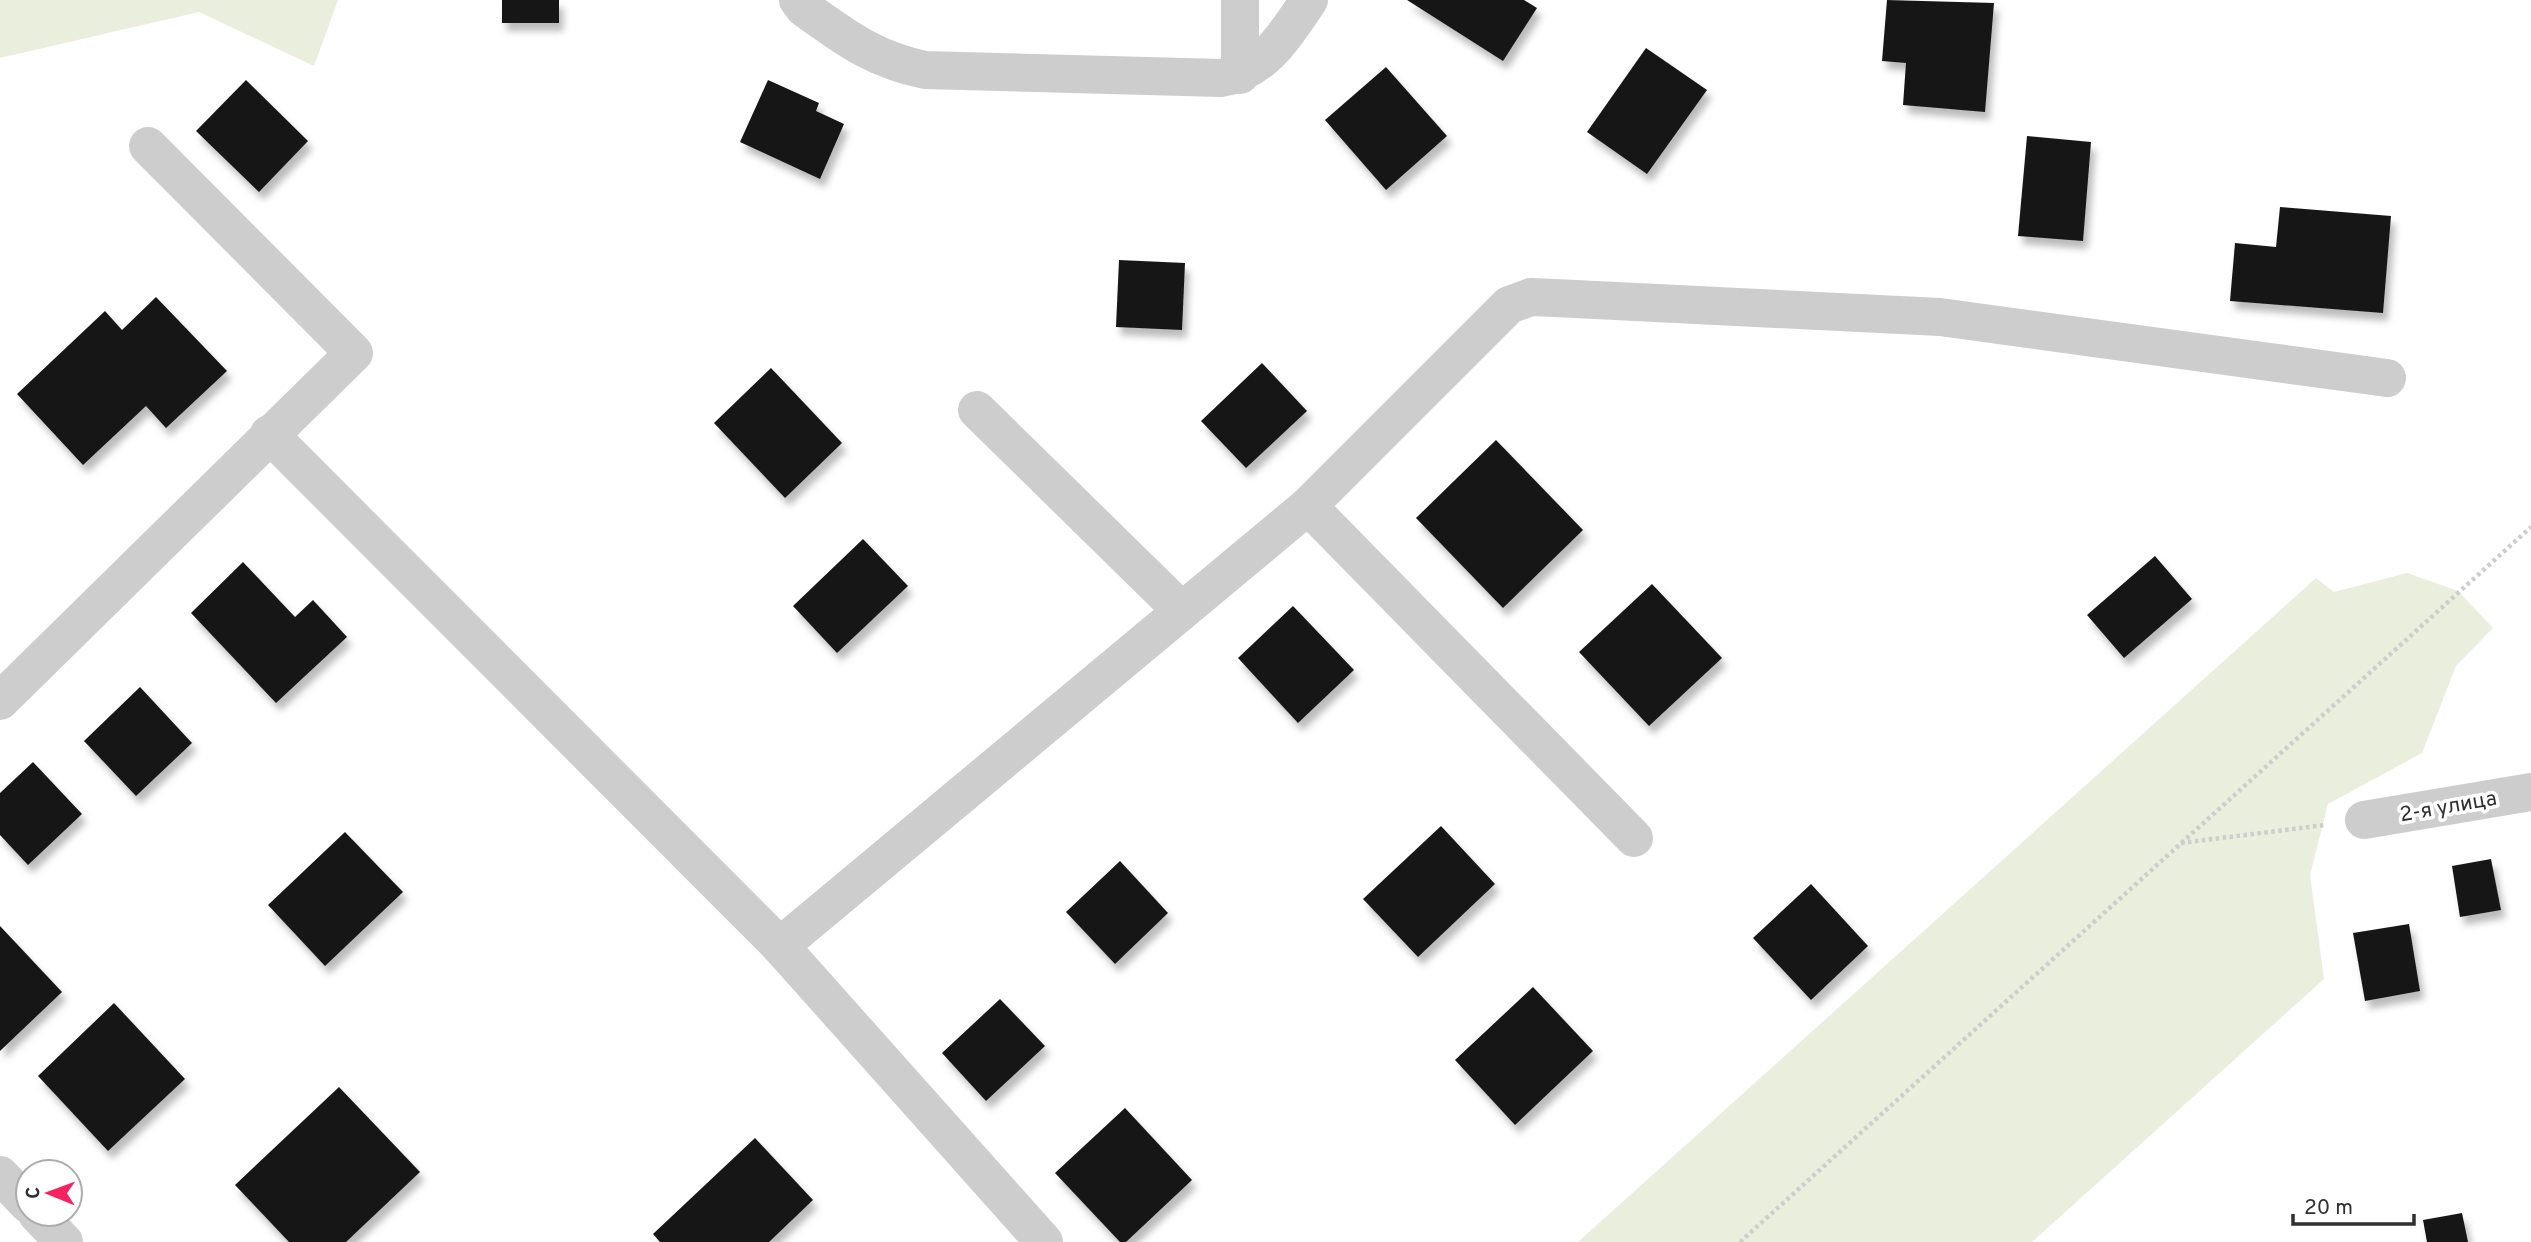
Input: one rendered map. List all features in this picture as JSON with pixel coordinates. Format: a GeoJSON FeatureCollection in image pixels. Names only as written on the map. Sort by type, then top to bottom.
{"type":"FeatureCollection","features":[{"type":"Feature","properties":{"kind":"street"},"geometry":{"type":"LineString","coordinates":[[798,0],[804,8],[860,49],[892,63],[925,70],[1221,78],[1240,75],[1258,64],[1280,42],[1309,0]]}},
{"type":"Feature","properties":{"kind":"street"},"geometry":{"type":"LineString","coordinates":[[1240,0],[1240,75]]}},
{"type":"Feature","properties":{"kind":"street"},"geometry":{"type":"LineString","coordinates":[[0,701],[354,353],[148,146]]}},
{"type":"Feature","properties":{"kind":"street"},"geometry":{"type":"LineString","coordinates":[[780,946],[1308,506],[1509,305],[1531,298],[1940,317],[2387,378]]}},
{"type":"Feature","properties":{"kind":"street"},"geometry":{"type":"LineString","coordinates":[[977,410],[1182,611]]}},
{"type":"Feature","properties":{"kind":"street"},"geometry":{"type":"LineString","coordinates":[[269,435],[780,946],[1044,1242]]}},
{"type":"Feature","properties":{"kind":"street"},"geometry":{"type":"LineString","coordinates":[[1308,506],[1634,838]]}},
{"type":"Feature","properties":{"kind":"street","name":"2-я улица"},"geometry":{"type":"LineString","coordinates":[[2364,820],[2531,792]]}},
{"type":"Feature","properties":{"kind":"street"},"geometry":{"type":"LineString","coordinates":[[0,1175],[14,1190]]}},
{"type":"Feature","properties":{"kind":"street"},"geometry":{"type":"LineString","coordinates":[[50,1228],[64,1242]]}},
{"type":"Feature","properties":{"kind":"path"},"geometry":{"type":"LineString","coordinates":[[1740,1242],[2531,527]]}},
{"type":"Feature","properties":{"kind":"path"},"geometry":{"type":"LineString","coordinates":[[2180,844],[2364,820]]}},
{"type":"Feature","properties":{"kind":"green space"},"geometry":{"type":"Polygon","coordinates":[[[0,0],[338,0],[314,66],[199,12],[0,58],[0,0]]]}},
{"type":"Feature","properties":{"kind":"green space"},"geometry":{"type":"Polygon","coordinates":[[[2407,573],[2458,591],[2493,628],[2456,666],[2422,753],[2328,804],[2310,875],[2324,979],[2032,1242],[1578,1242],[2316,578],[2334,592],[2407,573]]]}},
{"type":"Feature","properties":{"kind":"building"},"geometry":{"type":"Polygon","coordinates":[[[502,0],[559,0],[559,23],[502,23],[502,0]]]}},
{"type":"Feature","properties":{"kind":"building"},"geometry":{"type":"Polygon","coordinates":[[[1407,0],[1524,0],[1537,8],[1503,61],[1407,0]]]}},
{"type":"Feature","properties":{"kind":"building"},"geometry":{"type":"Polygon","coordinates":[[[1887,0],[1994,3],[1985,112],[1903,105],[1906,63],[1882,61],[1887,0]]]}},
{"type":"Feature","properties":{"kind":"building"},"geometry":{"type":"Polygon","coordinates":[[[1646,48],[1707,90],[1647,174],[1587,132],[1646,48]]]}},
{"type":"Feature","properties":{"kind":"building"},"geometry":{"type":"Polygon","coordinates":[[[1386,67],[1447,136],[1386,190],[1325,120],[1386,67]]]}},
{"type":"Feature","properties":{"kind":"building"},"geometry":{"type":"Polygon","coordinates":[[[246,80],[308,141],[259,192],[196,131],[246,80]]]}},
{"type":"Feature","properties":{"kind":"building"},"geometry":{"type":"Polygon","coordinates":[[[768,80],[819,103],[816,111],[844,124],[820,179],[740,142],[768,80]]]}},
{"type":"Feature","properties":{"kind":"building"},"geometry":{"type":"Polygon","coordinates":[[[2027,136],[2091,142],[2083,241],[2018,236],[2027,136]]]}},
{"type":"Feature","properties":{"kind":"building"},"geometry":{"type":"Polygon","coordinates":[[[2280,207],[2391,216],[2383,313],[2230,301],[2235,243],[2276,247],[2280,207]]]}},
{"type":"Feature","properties":{"kind":"building"},"geometry":{"type":"Polygon","coordinates":[[[1119,260],[1185,263],[1182,330],[1116,327],[1119,260]]]}},
{"type":"Feature","properties":{"kind":"building"},"geometry":{"type":"Polygon","coordinates":[[[156,297],[227,371],[166,428],[146,406],[83,465],[17,394],[105,311],[122,330],[156,297]]]}},
{"type":"Feature","properties":{"kind":"building"},"geometry":{"type":"Polygon","coordinates":[[[1262,363],[1307,411],[1246,468],[1201,421],[1262,363]]]}},
{"type":"Feature","properties":{"kind":"building"},"geometry":{"type":"Polygon","coordinates":[[[771,368],[842,443],[785,498],[714,423],[771,368]]]}},
{"type":"Feature","properties":{"kind":"building"},"geometry":{"type":"Polygon","coordinates":[[[1496,440],[1583,530],[1503,608],[1416,518],[1496,440]]]}},
{"type":"Feature","properties":{"kind":"building"},"geometry":{"type":"Polygon","coordinates":[[[863,539],[908,586],[837,653],[793,606],[863,539]]]}},
{"type":"Feature","properties":{"kind":"building"},"geometry":{"type":"Polygon","coordinates":[[[2155,556],[2192,599],[2124,658],[2087,615],[2155,556]]]}},
{"type":"Feature","properties":{"kind":"building"},"geometry":{"type":"Polygon","coordinates":[[[243,562],[295,617],[313,600],[347,637],[276,703],[191,613],[243,562]]]}},
{"type":"Feature","properties":{"kind":"building"},"geometry":{"type":"Polygon","coordinates":[[[1652,584],[1722,658],[1649,726],[1579,652],[1652,584]]]}},
{"type":"Feature","properties":{"kind":"building"},"geometry":{"type":"Polygon","coordinates":[[[1293,606],[1354,670],[1298,723],[1238,658],[1293,606]]]}},
{"type":"Feature","properties":{"kind":"building"},"geometry":{"type":"Polygon","coordinates":[[[140,687],[192,743],[136,796],[84,741],[140,687]]]}},
{"type":"Feature","properties":{"kind":"building"},"geometry":{"type":"Polygon","coordinates":[[[33,762],[82,814],[28,865],[0,835],[0,793],[33,762]]]}},
{"type":"Feature","properties":{"kind":"building"},"geometry":{"type":"Polygon","coordinates":[[[1441,826],[1495,884],[1418,957],[1363,899],[1441,826]]]}},
{"type":"Feature","properties":{"kind":"building"},"geometry":{"type":"Polygon","coordinates":[[[345,832],[403,892],[325,966],[268,905],[345,832]]]}},
{"type":"Feature","properties":{"kind":"building"},"geometry":{"type":"Polygon","coordinates":[[[2491,859],[2501,910],[2460,917],[2452,866],[2491,859]]]}},
{"type":"Feature","properties":{"kind":"building"},"geometry":{"type":"Polygon","coordinates":[[[1120,861],[1168,913],[1115,964],[1066,912],[1120,861]]]}},
{"type":"Feature","properties":{"kind":"building"},"geometry":{"type":"Polygon","coordinates":[[[1811,884],[1868,946],[1811,1000],[1753,938],[1811,884]]]}},
{"type":"Feature","properties":{"kind":"building"},"geometry":{"type":"Polygon","coordinates":[[[2409,924],[2420,991],[2365,1001],[2353,933],[2409,924]]]}},
{"type":"Feature","properties":{"kind":"building"},"geometry":{"type":"Polygon","coordinates":[[[0,926],[62,992],[0,1051],[0,926]]]}},
{"type":"Feature","properties":{"kind":"building"},"geometry":{"type":"Polygon","coordinates":[[[1533,987],[1593,1051],[1515,1125],[1455,1060],[1533,987]]]}},
{"type":"Feature","properties":{"kind":"building"},"geometry":{"type":"Polygon","coordinates":[[[1000,999],[1045,1046],[986,1101],[942,1053],[1000,999]]]}},
{"type":"Feature","properties":{"kind":"building"},"geometry":{"type":"Polygon","coordinates":[[[114,1003],[185,1079],[108,1151],[38,1076],[114,1003]]]}},
{"type":"Feature","properties":{"kind":"building"},"geometry":{"type":"Polygon","coordinates":[[[339,1087],[420,1172],[346,1242],[289,1242],[235,1185],[339,1087]]]}},
{"type":"Feature","properties":{"kind":"building"},"geometry":{"type":"Polygon","coordinates":[[[1125,1108],[1192,1180],[1126,1242],[1120,1242],[1055,1173],[1125,1108]]]}},
{"type":"Feature","properties":{"kind":"building"},"geometry":{"type":"Polygon","coordinates":[[[755,1138],[813,1200],[769,1242],[660,1242],[653,1234],[755,1138]]]}},
{"type":"Feature","properties":{"kind":"building"},"geometry":{"type":"Polygon","coordinates":[[[2462,1213],[2468,1242],[2427,1242],[2423,1220],[2462,1213]]]}}]}
